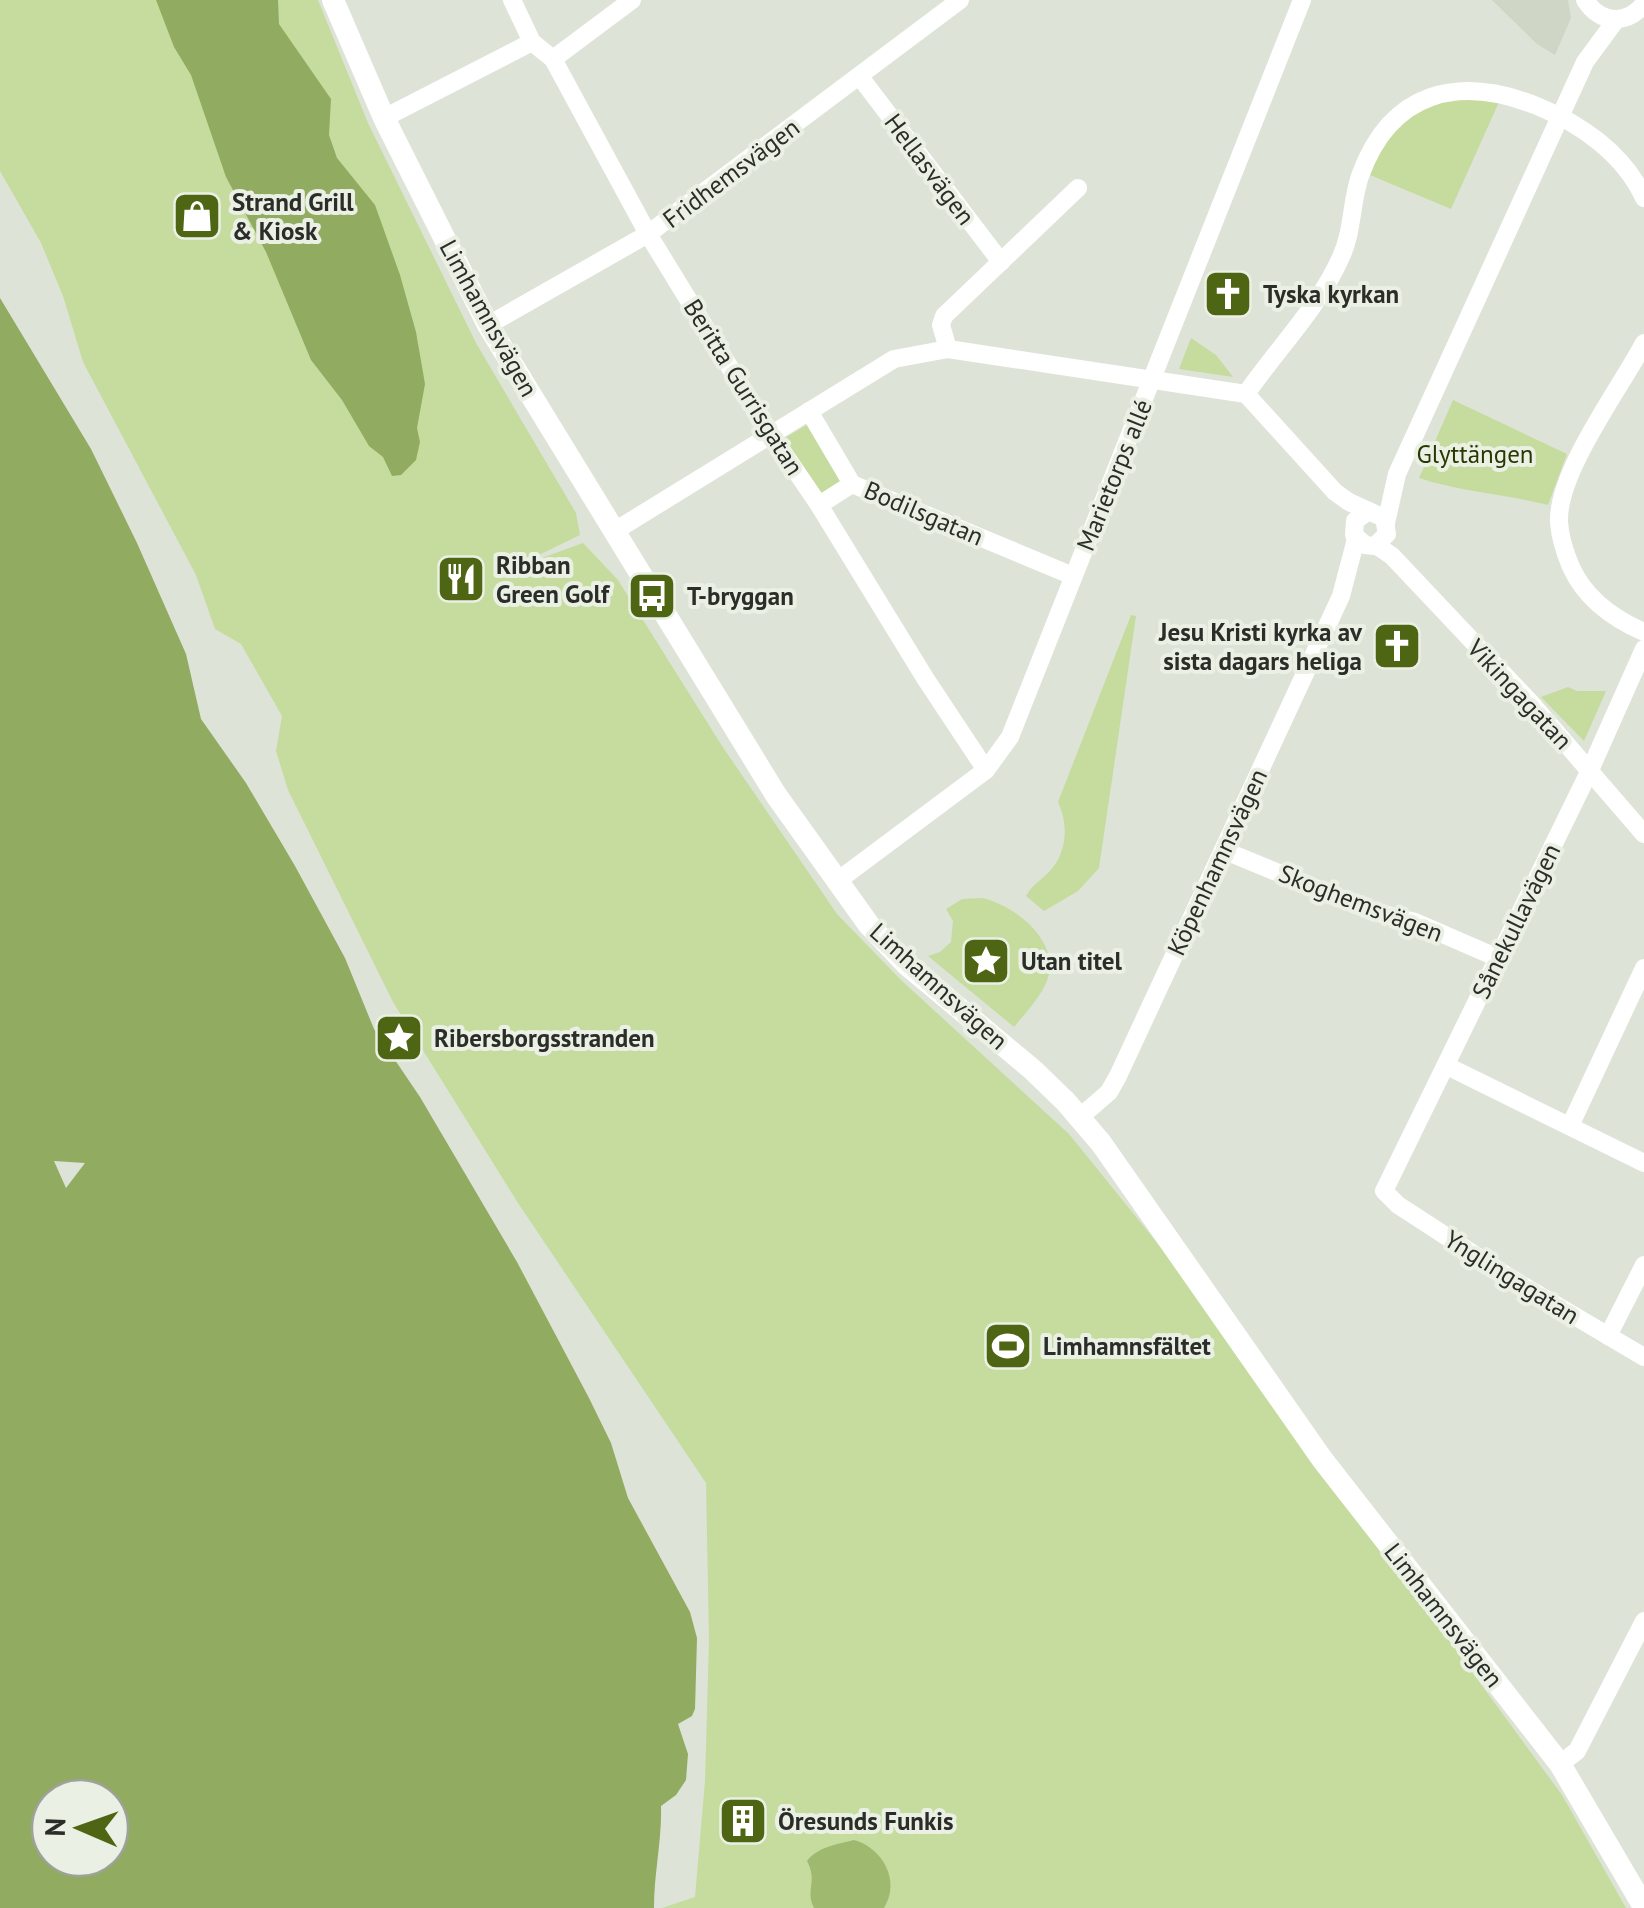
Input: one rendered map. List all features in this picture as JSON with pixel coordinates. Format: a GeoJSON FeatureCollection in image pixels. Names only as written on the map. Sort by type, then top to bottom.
{"type":"FeatureCollection","features":[{"type":"Feature","properties":{"kind":"main road","name":"Limhamnsvägen"},"geometry":{"type":"LineString","coordinates":[[333,0],[384,118],[488,325],[766,780],[836,882],[869,926],[906,964],[1032,1070],[1100,1144],[1322,1459],[1560,1764],[1644,1908]]}},
{"type":"Feature","properties":{"kind":"street","name":"Beritta Gurrisgatan"},"geometry":{"type":"LineString","coordinates":[[512,0],[532,42],[554,59],[648,234],[770,434],[986,770]]}},
{"type":"Feature","properties":{"kind":"street"},"geometry":{"type":"LineString","coordinates":[[554,59],[632,0]]}},
{"type":"Feature","properties":{"kind":"street","name":"Fridhemsvägen"},"geometry":{"type":"LineString","coordinates":[[488,325],[648,234],[960,0]]}},
{"type":"Feature","properties":{"kind":"street","name":"Marietorps allé"},"geometry":{"type":"LineString","coordinates":[[836,882],[986,770],[1010,737],[1302,0]]}},
{"type":"Feature","properties":{"kind":"street","name":"Köpenhamnsvägen"},"geometry":{"type":"LineString","coordinates":[[1587,3],[1596,14],[1619,20],[1632,16],[1644,4]]}},
{"type":"Feature","properties":{"kind":"street","name":"Köpenhamnsvägen"},"geometry":{"type":"LineString","coordinates":[[1079,1118],[1109,1092],[1118,1076],[1341,596],[1362,522],[1397,474],[1585,62],[1592,29],[1587,3]]}},
{"type":"Feature","properties":{"kind":"street"},"geometry":{"type":"LineString","coordinates":[[1619,20],[1644,24]]}},
{"type":"Feature","properties":{"kind":"street","name":"Köpenhamnsvägen"},"geometry":{"type":"LineString","coordinates":[[1585,62],[1619,20]]}},
{"type":"Feature","properties":{"kind":"street"},"geometry":{"type":"LineString","coordinates":[[384,118],[532,42]]}},
{"type":"Feature","properties":{"kind":"street","name":"Hellasvägen"},"geometry":{"type":"LineString","coordinates":[[860,77],[1000,262]]}},
{"type":"Feature","properties":{"kind":"street"},"geometry":{"type":"LineString","coordinates":[[1246,394],[1318,298],[1342,256],[1359,179],[1385,127],[1430,95],[1460,90],[1512,96],[1560,116],[1620,159],[1644,198]]}},
{"type":"Feature","properties":{"kind":"street"},"geometry":{"type":"LineString","coordinates":[[948,348],[941,324],[944,316],[1078,188]]}},
{"type":"Feature","properties":{"kind":"street"},"geometry":{"type":"LineString","coordinates":[[1644,343],[1581,454],[1566,488],[1559,525],[1568,560],[1584,588],[1605,610],[1644,632]]}},
{"type":"Feature","properties":{"kind":"street"},"geometry":{"type":"LineString","coordinates":[[613,532],[894,358],[948,348],[1246,394],[1362,522],[1365,545],[1383,541],[1380,515],[1362,522]]}},
{"type":"Feature","properties":{"kind":"street","name":"Bodilsgatan"},"geometry":{"type":"LineString","coordinates":[[809,411],[852,484],[1073,576]]}},
{"type":"Feature","properties":{"kind":"street","name":"Köpenhamnsvägen"},"geometry":{"type":"LineString","coordinates":[[1341,596],[1383,541],[1397,474]]}},
{"type":"Feature","properties":{"kind":"street"},"geometry":{"type":"LineString","coordinates":[[819,505],[852,484]]}},
{"type":"Feature","properties":{"kind":"street","name":"Vikingagatan"},"geometry":{"type":"LineString","coordinates":[[1383,541],[1644,834]]}},
{"type":"Feature","properties":{"kind":"street","name":"Sånekullavägen"},"geometry":{"type":"LineString","coordinates":[[1384,1191],[1590,770],[1636,688],[1644,649]]}},
{"type":"Feature","properties":{"kind":"street","name":"Skoghemsvägen"},"geometry":{"type":"LineString","coordinates":[[1223,850],[1371,911],[1416,922],[1498,958]]}},
{"type":"Feature","properties":{"kind":"street"},"geometry":{"type":"LineString","coordinates":[[1570,1126],[1644,968]]}},
{"type":"Feature","properties":{"kind":"street"},"geometry":{"type":"LineString","coordinates":[[1447,1066],[1644,1163]]}},
{"type":"Feature","properties":{"kind":"street","name":"Ynglingagatan"},"geometry":{"type":"LineString","coordinates":[[1384,1191],[1398,1205],[1512,1280],[1644,1358]]}},
{"type":"Feature","properties":{"kind":"street"},"geometry":{"type":"LineString","coordinates":[[1608,1336],[1644,1265]]}},
{"type":"Feature","properties":{"kind":"street"},"geometry":{"type":"LineString","coordinates":[[1560,1764],[1577,1750],[1644,1621]]}},
{"type":"Feature","properties":{"kind":"shaded area"},"geometry":{"type":"Polygon","coordinates":[[[156,0],[278,0],[279,24],[331,99],[329,135],[337,158],[375,205],[416,332],[425,384],[417,428],[420,442],[416,460],[401,475],[392,476],[383,457],[369,446],[342,400],[311,360],[266,252],[226,177],[191,75],[174,47],[156,0]]]}},
{"type":"Feature","properties":{"kind":"shaded area"},"geometry":{"type":"Polygon","coordinates":[[[1492,0],[1568,0],[1571,18],[1555,55],[1537,44],[1492,0]]]}},
{"type":"Feature","properties":{"kind":"shaded area"},"geometry":{"type":"Polygon","coordinates":[[[0,298],[91,449],[137,543],[186,654],[201,719],[246,783],[295,866],[345,958],[374,1029],[420,1097],[517,1262],[611,1443],[628,1498],[690,1612],[697,1638],[695,1709],[692,1716],[678,1724],[688,1754],[686,1780],[676,1795],[661,1806],[654,1908],[0,1908],[0,298]]]}},
{"type":"Feature","properties":{"kind":"shaded area"},"geometry":{"type":"Polygon","coordinates":[[[854,1840],[873,1850],[886,1867],[891,1887],[884,1908],[814,1908],[807,1861],[822,1849],[854,1840]]]}},
{"type":"Feature","properties":{"kind":"green space"},"geometry":{"type":"Polygon","coordinates":[[[0,0],[318,0],[368,123],[476,343],[576,513],[580,535],[506,571],[583,543],[618,580],[722,746],[837,914],[901,980],[1069,1134],[1162,1249],[1562,1795],[1626,1908],[662,1908],[695,1897],[705,1781],[709,1640],[706,1483],[518,1203],[393,1002],[288,790],[276,751],[282,716],[241,644],[215,629],[196,575],[83,362],[63,296],[41,243],[0,171],[0,0]]]}},
{"type":"Feature","properties":{"kind":"green space"},"geometry":{"type":"Polygon","coordinates":[[[1461,96],[1499,102],[1451,209],[1365,173],[1401,120],[1424,106],[1461,96]]]}},
{"type":"Feature","properties":{"kind":"green space"},"geometry":{"type":"Polygon","coordinates":[[[1191,338],[1216,355],[1233,377],[1179,369],[1191,338]]]}},
{"type":"Feature","properties":{"kind":"green space","name":"Glyttängen"},"geometry":{"type":"Polygon","coordinates":[[[1453,400],[1567,454],[1548,505],[1419,478],[1453,400]]]}},
{"type":"Feature","properties":{"kind":"green space"},"geometry":{"type":"Polygon","coordinates":[[[810,423],[845,480],[820,495],[785,438],[810,423]]]}},
{"type":"Feature","properties":{"kind":"green space"},"geometry":{"type":"Polygon","coordinates":[[[1131,615],[1136,616],[1099,868],[1078,891],[1044,911],[1026,896],[1049,872],[1063,848],[1065,829],[1058,802],[1131,615]]]}},
{"type":"Feature","properties":{"kind":"green space"},"geometry":{"type":"Polygon","coordinates":[[[1568,687],[1577,691],[1606,691],[1584,741],[1541,697],[1568,687]]]}},
{"type":"Feature","properties":{"kind":"green space"},"geometry":{"type":"Polygon","coordinates":[[[982,898],[1007,908],[1030,925],[1046,948],[1049,960],[1044,988],[1014,1027],[928,956],[951,942],[953,921],[946,909],[962,899],[982,898]]]}},
{"type":"Feature","properties":{"kind":"pier"},"geometry":{"type":"Polygon","coordinates":[[[54,1161],[85,1163],[66,1188],[54,1161]]]}},
{"type":"Feature","properties":{"kind":"place","name":"Strand Grill & Kiosk"},"geometry":{"type":"Point","coordinates":[197,216]}},
{"type":"Feature","properties":{"kind":"place","name":"Tyska kyrkan"},"geometry":{"type":"Point","coordinates":[1228,294]}},
{"type":"Feature","properties":{"kind":"place","name":"Ribban Green Golf"},"geometry":{"type":"Point","coordinates":[461,579]}},
{"type":"Feature","properties":{"kind":"place","name":"T-bryggan"},"geometry":{"type":"Point","coordinates":[652,596]}},
{"type":"Feature","properties":{"kind":"place","name":"Jesu Kristi kyrka av sista dagars heliga"},"geometry":{"type":"Point","coordinates":[1397,646]}},
{"type":"Feature","properties":{"kind":"place","name":"Utan titel"},"geometry":{"type":"Point","coordinates":[986,961]}},
{"type":"Feature","properties":{"kind":"place","name":"Ribersborgsstranden"},"geometry":{"type":"Point","coordinates":[399,1038]}},
{"type":"Feature","properties":{"kind":"place","name":"Limhamnsfältet"},"geometry":{"type":"Point","coordinates":[1008,1346]}},
{"type":"Feature","properties":{"kind":"place","name":"Öresunds Funkis"},"geometry":{"type":"Point","coordinates":[743,1821]}}]}
